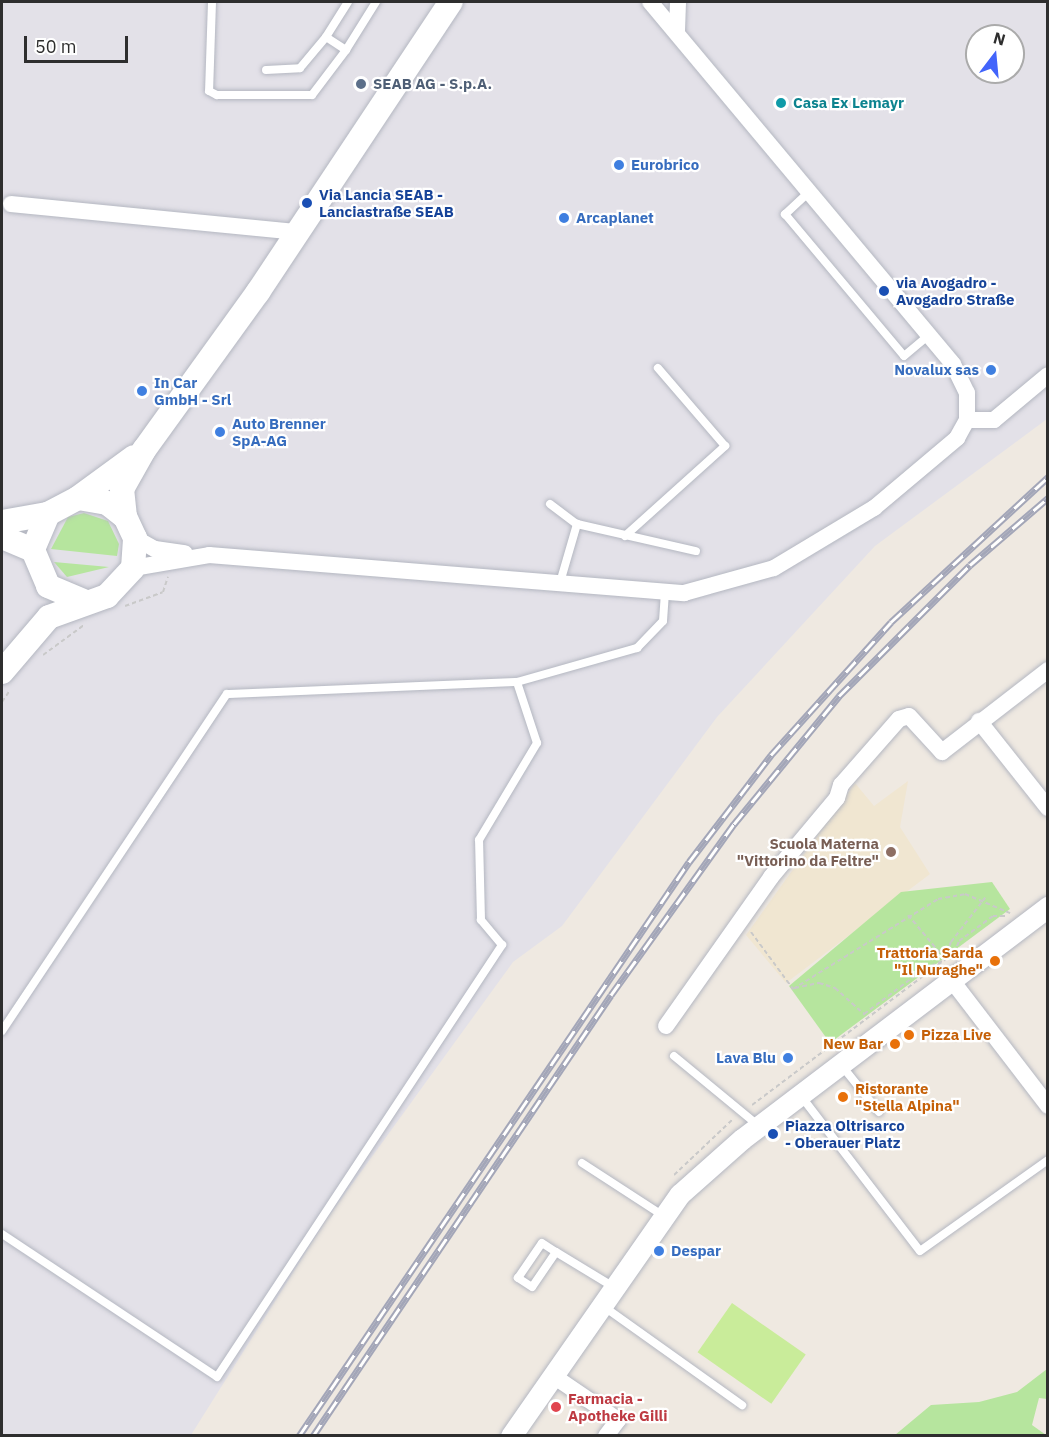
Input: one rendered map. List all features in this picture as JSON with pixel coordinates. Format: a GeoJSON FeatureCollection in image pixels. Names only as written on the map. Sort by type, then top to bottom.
{"type":"FeatureCollection","features":[{"type":"Feature","properties":{"kind":"main road"},"geometry":{"type":"LineString","coordinates":[[7,679],[31,649],[49,616],[85,613],[107,596],[133,568],[130,528],[122,489],[144,450],[298,232],[451,2]]}},
{"type":"Feature","properties":{"kind":"main road"},"geometry":{"type":"LineString","coordinates":[[2,522],[48,514],[78,498],[144,450]]}},
{"type":"Feature","properties":{"kind":"main road"},"geometry":{"type":"LineString","coordinates":[[78,498],[107,504],[130,528]]}},
{"type":"Feature","properties":{"kind":"main road"},"geometry":{"type":"LineString","coordinates":[[31,649],[42,578],[33,550],[48,514]]}},
{"type":"Feature","properties":{"kind":"main road"},"geometry":{"type":"LineString","coordinates":[[2,537],[33,550]]}},
{"type":"Feature","properties":{"kind":"main road"},"geometry":{"type":"LineString","coordinates":[[42,578],[58,594],[85,613]]}},
{"type":"Feature","properties":{"kind":"street"},"geometry":{"type":"LineString","coordinates":[[130,528],[155,549],[195,556],[665,593],[732,583],[774,568],[874,508],[941,454],[967,420],[967,393],[953,364],[650,2]]}},
{"type":"Feature","properties":{"kind":"street"},"geometry":{"type":"LineString","coordinates":[[676,31],[678,2]]}},
{"type":"Feature","properties":{"kind":"street"},"geometry":{"type":"LineString","coordinates":[[11,204],[298,232]]}},
{"type":"Feature","properties":{"kind":"street"},"geometry":{"type":"LineString","coordinates":[[967,420],[994,420],[1047,375]]}},
{"type":"Feature","properties":{"kind":"street"},"geometry":{"type":"LineString","coordinates":[[133,568],[195,556]]}},
{"type":"Feature","properties":{"kind":"street"},"geometry":{"type":"LineString","coordinates":[[666,1026],[741,918],[837,798],[841,785],[899,719],[909,716],[942,752],[1047,670]]}},
{"type":"Feature","properties":{"kind":"street"},"geometry":{"type":"LineString","coordinates":[[979,721],[1047,808]]}},
{"type":"Feature","properties":{"kind":"street"},"geometry":{"type":"LineString","coordinates":[[511,1436],[662,1215],[759,1126],[884,1035],[1047,907]]}},
{"type":"Feature","properties":{"kind":"street"},"geometry":{"type":"LineString","coordinates":[[956,980],[1047,1106]]}},
{"type":"Feature","properties":{"kind":"street"},"geometry":{"type":"LineString","coordinates":[[552,1375],[618,1420],[606,1436]]}},
{"type":"Feature","properties":{"kind":"lane"},"geometry":{"type":"LineString","coordinates":[[212,2],[209,91],[218,95],[312,95],[346,50],[376,2]]}},
{"type":"Feature","properties":{"kind":"lane"},"geometry":{"type":"LineString","coordinates":[[266,70],[300,68],[326,37],[348,2]]}},
{"type":"Feature","properties":{"kind":"lane"},"geometry":{"type":"LineString","coordinates":[[326,37],[346,50]]}},
{"type":"Feature","properties":{"kind":"lane"},"geometry":{"type":"LineString","coordinates":[[810,191],[785,214],[904,356],[929,335]]}},
{"type":"Feature","properties":{"kind":"lane"},"geometry":{"type":"LineString","coordinates":[[625,536],[725,446],[658,368]]}},
{"type":"Feature","properties":{"kind":"lane"},"geometry":{"type":"LineString","coordinates":[[550,504],[577,524],[696,551]]}},
{"type":"Feature","properties":{"kind":"lane"},"geometry":{"type":"LineString","coordinates":[[559,586],[577,524]]}},
{"type":"Feature","properties":{"kind":"lane"},"geometry":{"type":"LineString","coordinates":[[2,1031],[227,694],[517,682],[637,648],[663,621],[665,593]]}},
{"type":"Feature","properties":{"kind":"lane"},"geometry":{"type":"LineString","coordinates":[[2,1234],[218,1377],[502,945],[481,920],[479,840],[537,743],[517,682]]}},
{"type":"Feature","properties":{"kind":"lane"},"geometry":{"type":"LineString","coordinates":[[674,1056],[759,1126]]}},
{"type":"Feature","properties":{"kind":"lane"},"geometry":{"type":"LineString","coordinates":[[842,1066],[879,1112]]}},
{"type":"Feature","properties":{"kind":"lane"},"geometry":{"type":"LineString","coordinates":[[801,1095],[920,1251],[1009,1191],[1047,1160]]}},
{"type":"Feature","properties":{"kind":"lane"},"geometry":{"type":"LineString","coordinates":[[582,1163],[662,1215]]}},
{"type":"Feature","properties":{"kind":"lane"},"geometry":{"type":"LineString","coordinates":[[556,1252],[532,1287],[519,1278],[542,1243],[556,1252],[742,1405]]}},
{"type":"Feature","properties":{"kind":"path"},"geometry":{"type":"LineString","coordinates":[[115,611],[163,592],[170,560]]}},
{"type":"Feature","properties":{"kind":"path"},"geometry":{"type":"LineString","coordinates":[[31,649],[85,613]]}},
{"type":"Feature","properties":{"kind":"path"},"geometry":{"type":"LineString","coordinates":[[2,702],[7,679]]}},
{"type":"Feature","properties":{"kind":"path"},"geometry":{"type":"LineString","coordinates":[[793,989],[908,915],[952,895],[985,898],[1014,915],[1019,931]]}},
{"type":"Feature","properties":{"kind":"path"},"geometry":{"type":"LineString","coordinates":[[945,960],[951,942],[985,898]]}},
{"type":"Feature","properties":{"kind":"path"},"geometry":{"type":"LineString","coordinates":[[908,915],[945,960]]}},
{"type":"Feature","properties":{"kind":"path"},"geometry":{"type":"LineString","coordinates":[[741,918],[793,989]]}},
{"type":"Feature","properties":{"kind":"path"},"geometry":{"type":"LineString","coordinates":[[864,1014],[924,969],[954,954],[956,980]]}},
{"type":"Feature","properties":{"kind":"path"},"geometry":{"type":"LineString","coordinates":[[793,989],[819,983],[835,988],[884,1035]]}},
{"type":"Feature","properties":{"kind":"shaded area"},"geometry":{"type":"Polygon","coordinates":[[[2,2],[1047,2],[1047,419],[875,546],[717,717],[562,926],[513,962],[326,1220],[191,1435],[2,1435],[2,2]]]}},
{"type":"Feature","properties":{"kind":"shaded area"},"geometry":{"type":"Polygon","coordinates":[[[908,781],[900,827],[930,874],[786,983],[746,935],[855,783],[874,806],[908,781]]]}},
{"type":"Feature","properties":{"kind":"green space"},"geometry":{"type":"Polygon","coordinates":[[[84,513],[108,521],[119,544],[117,556],[51,549],[68,517],[84,513]]]}},
{"type":"Feature","properties":{"kind":"green space"},"geometry":{"type":"Polygon","coordinates":[[[54,562],[109,567],[67,577],[54,562]]]}},
{"type":"Feature","properties":{"kind":"green space"},"geometry":{"type":"Polygon","coordinates":[[[992,882],[1010,909],[830,1043],[789,986],[901,892],[992,882]]]}},
{"type":"Feature","properties":{"kind":"green space"},"geometry":{"type":"Polygon","coordinates":[[[732,1303],[806,1355],[771,1404],[698,1352],[732,1303]]]}},
{"type":"Feature","properties":{"kind":"green space"},"geometry":{"type":"Polygon","coordinates":[[[1047,1369],[1047,1399],[1039,1398],[1032,1425],[1046,1435],[895,1435],[931,1405],[979,1402],[1017,1392],[1047,1369]]]}},
{"type":"Feature","properties":{"kind":"railway"},"geometry":{"type":"LineString","coordinates":[[299,1436],[689,862],[771,755],[891,622],[1048,477]]}},
{"type":"Feature","properties":{"kind":"railway"},"geometry":{"type":"LineString","coordinates":[[313,1436],[611,995],[734,824],[839,696],[970,565],[1048,498]]}},
{"type":"Feature","properties":{"kind":"place","name":"SEAB AG - S.p.A."},"geometry":{"type":"Point","coordinates":[361,84]}},
{"type":"Feature","properties":{"kind":"place","name":"Casa Ex Lemayr"},"geometry":{"type":"Point","coordinates":[781,103]}},
{"type":"Feature","properties":{"kind":"place","name":"Eurobrico"},"geometry":{"type":"Point","coordinates":[619,165]}},
{"type":"Feature","properties":{"kind":"place","name":"Via Lancia SEAB - Lanciastraße SEAB"},"geometry":{"type":"Point","coordinates":[307,203]}},
{"type":"Feature","properties":{"kind":"place","name":"Arcaplanet"},"geometry":{"type":"Point","coordinates":[564,218]}},
{"type":"Feature","properties":{"kind":"place","name":"via Avogadro - Avogadro Straße"},"geometry":{"type":"Point","coordinates":[884,291]}},
{"type":"Feature","properties":{"kind":"place","name":"Novalux sas"},"geometry":{"type":"Point","coordinates":[991,370]}},
{"type":"Feature","properties":{"kind":"place","name":"In Car GmbH - Srl"},"geometry":{"type":"Point","coordinates":[142,391]}},
{"type":"Feature","properties":{"kind":"place","name":"Auto Brenner SpA-AG"},"geometry":{"type":"Point","coordinates":[220,432]}},
{"type":"Feature","properties":{"kind":"place","name":"Scuola Materna \"Vittorino da Feltre\""},"geometry":{"type":"Point","coordinates":[891,852]}},
{"type":"Feature","properties":{"kind":"place","name":"Trattoria Sarda \"Il Nuraghe\""},"geometry":{"type":"Point","coordinates":[995,961]}},
{"type":"Feature","properties":{"kind":"place","name":"Pizza Live"},"geometry":{"type":"Point","coordinates":[909,1035]}},
{"type":"Feature","properties":{"kind":"place","name":"New Bar"},"geometry":{"type":"Point","coordinates":[895,1044]}},
{"type":"Feature","properties":{"kind":"place","name":"Lava Blu"},"geometry":{"type":"Point","coordinates":[788,1058]}},
{"type":"Feature","properties":{"kind":"place","name":"Ristorante \"Stella Alpina\""},"geometry":{"type":"Point","coordinates":[843,1097]}},
{"type":"Feature","properties":{"kind":"place","name":"Piazza Oltrisarco - Oberauer Platz"},"geometry":{"type":"Point","coordinates":[773,1134]}},
{"type":"Feature","properties":{"kind":"place","name":"Despar"},"geometry":{"type":"Point","coordinates":[659,1251]}},
{"type":"Feature","properties":{"kind":"place","name":"Farmacia - Apotheke Gilli"},"geometry":{"type":"Point","coordinates":[556,1407]}}]}
